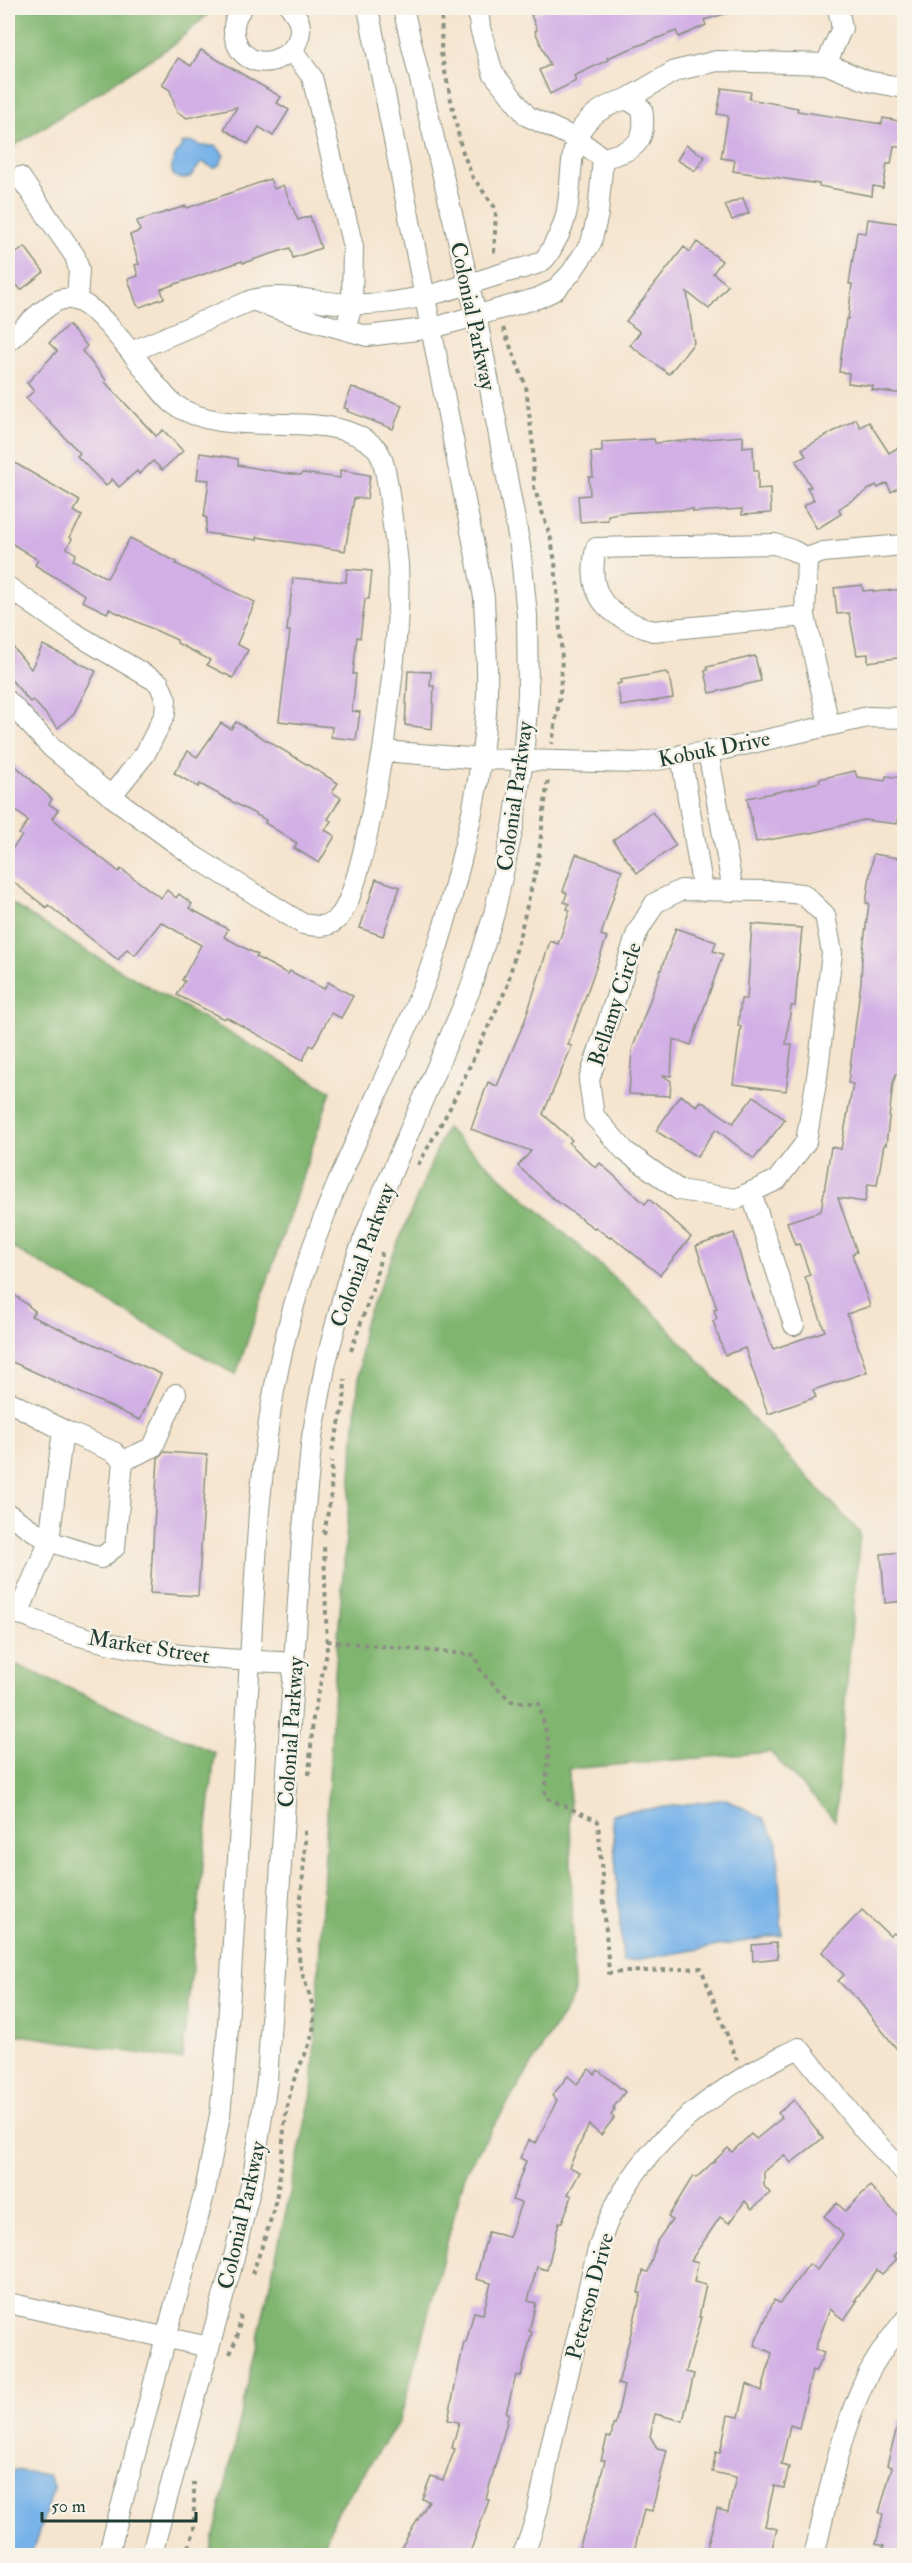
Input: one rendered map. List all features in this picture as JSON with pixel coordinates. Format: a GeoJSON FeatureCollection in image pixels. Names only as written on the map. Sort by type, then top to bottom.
{"type":"FeatureCollection","features":[{"type":"Feature","properties":{"kind":"street"},"geometry":{"type":"LineString","coordinates":[[242,8],[234,21],[234,32],[242,52],[262,62],[284,57],[297,41],[298,20],[291,8]]}},
{"type":"Feature","properties":{"kind":"street","name":"Colonial Parkway"},"geometry":{"type":"LineString","coordinates":[[108,2556],[205,2191],[220,2115],[227,2041],[260,1510],[268,1428],[282,1351],[303,1274],[327,1208],[423,987],[444,923],[482,759],[487,692],[484,597],[433,328],[368,8]]}},
{"type":"Feature","properties":{"kind":"street","name":"Colonial Parkway"},"geometry":{"type":"LineString","coordinates":[[151,2556],[253,2177],[267,2081],[302,1539],[312,1437],[326,1362],[346,1285],[370,1223],[470,990],[494,914],[514,823],[523,759],[528,694],[526,615],[520,546],[476,315],[403,8]]}},
{"type":"Feature","properties":{"kind":"street"},"geometry":{"type":"LineString","coordinates":[[478,8],[480,27],[493,73],[527,116],[577,139],[603,158],[625,153],[639,142],[645,125],[642,109],[627,99]]}},
{"type":"Feature","properties":{"kind":"street"},"geometry":{"type":"LineString","coordinates":[[826,64],[842,28],[838,8]]}},
{"type":"Feature","properties":{"kind":"street"},"geometry":{"type":"LineString","coordinates":[[292,50],[312,77],[353,247],[352,304],[346,331]]}},
{"type":"Feature","properties":{"kind":"street"},"geometry":{"type":"LineString","coordinates":[[131,352],[252,300],[272,296],[352,304],[383,303],[426,296],[542,261],[562,232],[567,209],[574,145],[586,123],[610,104],[627,99],[675,71],[717,61],[826,64],[867,81],[904,88]]}},
{"type":"Feature","properties":{"kind":"street"},"geometry":{"type":"LineString","coordinates":[[252,300],[346,331],[367,336],[382,336],[433,328],[538,298],[555,290],[571,273],[591,243],[598,214],[603,158]]}},
{"type":"Feature","properties":{"kind":"street"},"geometry":{"type":"LineString","coordinates":[[20,177],[75,256],[79,270],[77,300]]}},
{"type":"Feature","properties":{"kind":"street"},"geometry":{"type":"LineString","coordinates":[[567,209],[598,214]]}},
{"type":"Feature","properties":{"kind":"street"},"geometry":{"type":"LineString","coordinates":[[550,250],[571,273]]}},
{"type":"Feature","properties":{"kind":"street"},"geometry":{"type":"LineString","coordinates":[[8,341],[56,302],[70,298],[82,301],[105,322],[173,404],[193,415],[217,420],[339,429],[361,437],[378,450],[387,478],[398,565],[396,633],[383,751],[366,838],[348,899],[337,919],[321,927],[303,924],[192,855],[111,796],[52,748],[8,701]]}},
{"type":"Feature","properties":{"kind":"street"},"geometry":{"type":"LineString","coordinates":[[805,616],[652,631],[621,618],[600,599],[593,583],[593,563],[596,548],[775,544],[792,549],[807,558]]}},
{"type":"Feature","properties":{"kind":"street"},"geometry":{"type":"LineString","coordinates":[[807,558],[823,552],[904,545]]}},
{"type":"Feature","properties":{"kind":"street"},"geometry":{"type":"LineString","coordinates":[[807,558],[805,616],[828,725]]}},
{"type":"Feature","properties":{"kind":"street"},"geometry":{"type":"LineString","coordinates":[[8,587],[71,631],[159,683],[166,700],[165,714],[145,754],[111,796]]}},
{"type":"Feature","properties":{"kind":"street","name":"Kobuk Drive"},"geometry":{"type":"LineString","coordinates":[[383,751],[482,759],[637,763],[708,751],[868,717],[904,718]]}},
{"type":"Feature","properties":{"kind":"street"},"geometry":{"type":"LineString","coordinates":[[708,751],[733,891]]}},
{"type":"Feature","properties":{"kind":"street"},"geometry":{"type":"LineString","coordinates":[[681,755],[703,891]]}},
{"type":"Feature","properties":{"kind":"street","name":"Bellamy Circle"},"geometry":{"type":"LineString","coordinates":[[681,890],[703,891],[802,894],[825,915],[832,952],[807,1142],[777,1180],[736,1199],[679,1190],[625,1151],[594,1116],[590,1080],[637,933],[655,903],[681,890]]}},
{"type":"Feature","properties":{"kind":"street"},"geometry":{"type":"LineString","coordinates":[[751,1192],[794,1325]]}},
{"type":"Feature","properties":{"kind":"street"},"geometry":{"type":"LineString","coordinates":[[123,1461],[153,1447],[176,1394]]}},
{"type":"Feature","properties":{"kind":"street"},"geometry":{"type":"LineString","coordinates":[[8,1401],[63,1430],[114,1452],[123,1461]]}},
{"type":"Feature","properties":{"kind":"street"},"geometry":{"type":"LineString","coordinates":[[13,1611],[50,1540],[63,1430]]}},
{"type":"Feature","properties":{"kind":"street"},"geometry":{"type":"LineString","coordinates":[[8,1514],[50,1540],[101,1558],[114,1547],[123,1461]]}},
{"type":"Feature","properties":{"kind":"street","name":"Market Street"},"geometry":{"type":"LineString","coordinates":[[13,1611],[96,1641],[157,1652],[294,1663]]}},
{"type":"Feature","properties":{"kind":"street","name":"Peterson Drive"},"geometry":{"type":"LineString","coordinates":[[522,2556],[538,2504],[593,2268],[608,2221],[632,2178],[659,2142],[690,2113],[743,2077],[799,2048],[864,2130],[904,2172]]}},
{"type":"Feature","properties":{"kind":"street"},"geometry":{"type":"LineString","coordinates":[[8,2303],[209,2347]]}},
{"type":"Feature","properties":{"kind":"street"},"geometry":{"type":"LineString","coordinates":[[814,2556],[848,2423],[862,2385],[887,2342],[904,2321]]}},
{"type":"Feature","properties":{"kind":"path"},"geometry":{"type":"LineString","coordinates":[[442,8],[441,53],[461,147],[472,176],[496,209],[494,258]]}},
{"type":"Feature","properties":{"kind":"path"},"geometry":{"type":"LineString","coordinates":[[502,324],[510,352],[526,386],[534,487],[551,539],[555,562],[562,658],[560,695],[553,734]]}},
{"type":"Feature","properties":{"kind":"path"},"geometry":{"type":"LineString","coordinates":[[417,1168],[450,1108],[507,987],[538,861],[548,779]]}},
{"type":"Feature","properties":{"kind":"path"},"geometry":{"type":"LineString","coordinates":[[349,1356],[372,1290],[382,1250]]}},
{"type":"Feature","properties":{"kind":"path"},"geometry":{"type":"LineString","coordinates":[[307,1786],[313,1718],[327,1652],[323,1540],[331,1495],[332,1454],[344,1405],[345,1377]]}},
{"type":"Feature","properties":{"kind":"path"},"geometry":{"type":"LineString","coordinates":[[327,1641],[475,1655],[482,1673],[511,1701],[539,1704],[549,1744],[545,1797],[597,1821],[609,1973],[701,1968],[743,2077]]}},
{"type":"Feature","properties":{"kind":"path"},"geometry":{"type":"LineString","coordinates":[[249,2282],[279,2183],[284,2123],[292,2086],[309,2045],[314,2022],[311,1998],[299,1958],[299,1922],[306,1853],[305,1818]]}},
{"type":"Feature","properties":{"kind":"path"},"geometry":{"type":"LineString","coordinates":[[228,2360],[238,2334],[243,2301]]}},
{"type":"Feature","properties":{"kind":"path"},"geometry":{"type":"LineString","coordinates":[[186,2556],[194,2531],[196,2473]]}},
{"type":"Feature","properties":{"kind":"green space"},"geometry":{"type":"Polygon","coordinates":[[[8,8],[215,8],[173,45],[8,150],[8,8]]]}},
{"type":"Feature","properties":{"kind":"green space"},"geometry":{"type":"Polygon","coordinates":[[[8,901],[78,946],[331,1091],[236,1375],[8,1245],[8,901]]]}},
{"type":"Feature","properties":{"kind":"green space"},"geometry":{"type":"Polygon","coordinates":[[[446,1128],[655,1314],[860,1533],[835,1820],[770,1752],[569,1769],[574,1996],[466,2171],[400,2420],[334,2517],[321,2555],[210,2555],[312,2093],[334,1686],[363,1326],[446,1128]]]}},
{"type":"Feature","properties":{"kind":"green space"},"geometry":{"type":"Polygon","coordinates":[[[8,1661],[215,1753],[182,2060],[8,2033],[8,1661]]]}},
{"type":"Feature","properties":{"kind":"water"},"geometry":{"type":"Polygon","coordinates":[[[193,142],[202,146],[216,146],[224,155],[220,164],[214,168],[202,162],[190,177],[182,179],[174,176],[172,163],[176,155],[183,143],[193,142]]]}},
{"type":"Feature","properties":{"kind":"water"},"geometry":{"type":"Polygon","coordinates":[[[726,1799],[763,1818],[777,1841],[782,1935],[623,1962],[612,1814],[726,1799]]]}},
{"type":"Feature","properties":{"kind":"water"},"geometry":{"type":"Polygon","coordinates":[[[14,2470],[48,2475],[54,2488],[31,2555],[11,2555],[8,2552],[8,2482],[14,2470]]]}},
{"type":"Feature","properties":{"kind":"building"},"geometry":{"type":"Polygon","coordinates":[[[548,8],[732,8],[732,12],[704,20],[706,25],[679,37],[676,31],[607,58],[608,60],[574,76],[576,81],[550,94],[539,70],[550,65],[535,31],[537,30],[531,15],[548,8]]]}},
{"type":"Feature","properties":{"kind":"building"},"geometry":{"type":"Polygon","coordinates":[[[201,50],[281,97],[277,103],[289,110],[273,136],[259,127],[248,144],[224,129],[237,107],[187,118],[177,112],[170,90],[162,85],[178,58],[191,66],[201,50]]]}},
{"type":"Feature","properties":{"kind":"building"},"geometry":{"type":"Polygon","coordinates":[[[722,88],[751,92],[749,99],[798,108],[797,111],[882,124],[883,118],[904,122],[904,148],[894,146],[891,164],[887,164],[883,188],[873,186],[872,196],[819,186],[819,184],[733,171],[735,160],[721,158],[728,116],[717,114],[722,88]]]}},
{"type":"Feature","properties":{"kind":"building"},"geometry":{"type":"Polygon","coordinates":[[[686,145],[705,157],[695,171],[677,160],[686,145]]]}},
{"type":"Feature","properties":{"kind":"building"},"geometry":{"type":"Polygon","coordinates":[[[270,179],[274,189],[283,185],[298,220],[310,216],[321,248],[293,258],[290,248],[243,263],[242,261],[161,289],[164,298],[140,307],[137,305],[128,279],[138,276],[135,265],[139,264],[130,235],[140,231],[137,221],[186,206],[187,208],[270,179]]]}},
{"type":"Feature","properties":{"kind":"building"},"geometry":{"type":"Polygon","coordinates":[[[743,198],[749,213],[732,220],[725,205],[743,198]]]}},
{"type":"Feature","properties":{"kind":"building"},"geometry":{"type":"Polygon","coordinates":[[[868,219],[904,224],[904,394],[872,390],[873,386],[848,383],[849,373],[839,372],[846,319],[848,319],[852,284],[849,284],[857,232],[866,233],[868,219]]]}},
{"type":"Feature","properties":{"kind":"building"},"geometry":{"type":"Polygon","coordinates":[[[697,242],[722,261],[713,273],[728,285],[709,309],[687,292],[694,343],[669,374],[630,345],[640,332],[626,321],[684,247],[690,252],[697,242]]]}},
{"type":"Feature","properties":{"kind":"building"},"geometry":{"type":"Polygon","coordinates":[[[25,247],[44,272],[21,290],[15,283],[8,289],[8,259],[25,247]]]}},
{"type":"Feature","properties":{"kind":"building"},"geometry":{"type":"Polygon","coordinates":[[[68,325],[87,346],[82,351],[106,380],[105,382],[156,436],[163,430],[183,451],[162,470],[153,461],[139,474],[137,471],[119,487],[112,479],[106,486],[77,456],[80,453],[26,398],[34,391],[27,383],[57,351],[49,343],[68,325]]]}},
{"type":"Feature","properties":{"kind":"building"},"geometry":{"type":"Polygon","coordinates":[[[352,387],[402,405],[393,429],[344,408],[352,387]]]}},
{"type":"Feature","properties":{"kind":"building"},"geometry":{"type":"Polygon","coordinates":[[[856,419],[860,427],[869,422],[889,453],[904,444],[904,484],[891,492],[887,483],[878,488],[876,485],[839,509],[841,514],[817,529],[803,506],[814,500],[807,487],[811,487],[796,461],[806,456],[802,449],[856,419]]]}},
{"type":"Feature","properties":{"kind":"building"},"geometry":{"type":"Polygon","coordinates":[[[743,436],[743,447],[753,446],[754,471],[758,471],[758,489],[770,488],[771,513],[742,515],[742,509],[693,512],[693,509],[618,513],[608,515],[608,520],[580,522],[578,496],[590,495],[589,477],[593,477],[591,452],[602,452],[602,442],[654,439],[655,443],[743,436]]]}},
{"type":"Feature","properties":{"kind":"building"},"geometry":{"type":"Polygon","coordinates":[[[200,453],[238,459],[238,465],[283,473],[340,478],[340,470],[370,475],[367,499],[354,498],[345,551],[257,537],[257,540],[205,533],[207,518],[204,517],[209,480],[197,479],[200,453]]]}},
{"type":"Feature","properties":{"kind":"building"},"geometry":{"type":"Polygon","coordinates":[[[8,459],[80,501],[74,511],[82,516],[70,537],[72,539],[67,548],[76,554],[73,560],[107,578],[130,538],[177,562],[176,564],[255,602],[237,644],[248,650],[233,678],[207,665],[210,660],[177,643],[177,640],[109,609],[107,613],[82,601],[85,595],[35,565],[38,560],[8,541],[8,459]]]}},
{"type":"Feature","properties":{"kind":"building"},"geometry":{"type":"Polygon","coordinates":[[[347,569],[372,571],[369,599],[365,599],[360,638],[357,637],[353,674],[356,674],[352,711],[360,712],[356,740],[331,737],[332,727],[279,721],[290,631],[287,631],[293,578],[346,582],[347,569]]]}},
{"type":"Feature","properties":{"kind":"building"},"geometry":{"type":"Polygon","coordinates":[[[862,585],[863,591],[904,589],[904,657],[868,662],[868,654],[857,655],[849,613],[837,614],[834,588],[862,585]]]}},
{"type":"Feature","properties":{"kind":"building"},"geometry":{"type":"Polygon","coordinates":[[[8,641],[31,669],[43,645],[96,671],[74,713],[58,728],[33,700],[30,702],[8,676],[8,641]]]}},
{"type":"Feature","properties":{"kind":"building"},"geometry":{"type":"Polygon","coordinates":[[[755,656],[761,681],[710,693],[705,671],[708,670],[707,667],[755,656]]]}},
{"type":"Feature","properties":{"kind":"building"},"geometry":{"type":"Polygon","coordinates":[[[408,671],[431,672],[430,686],[434,686],[432,729],[405,725],[408,671]]]}},
{"type":"Feature","properties":{"kind":"building"},"geometry":{"type":"Polygon","coordinates":[[[666,672],[669,675],[673,698],[621,706],[617,684],[621,683],[620,680],[666,672]]]}},
{"type":"Feature","properties":{"kind":"building"},"geometry":{"type":"Polygon","coordinates":[[[236,722],[338,783],[332,792],[341,798],[328,819],[331,821],[325,830],[335,836],[319,863],[294,848],[297,843],[265,823],[266,820],[200,784],[198,787],[174,773],[188,751],[197,757],[221,723],[231,729],[236,722]]]}},
{"type":"Feature","properties":{"kind":"building"},"geometry":{"type":"Polygon","coordinates":[[[8,759],[52,799],[49,804],[58,810],[52,818],[119,872],[121,869],[161,898],[167,890],[176,898],[179,894],[192,904],[189,908],[228,929],[224,937],[288,974],[290,971],[324,989],[328,982],[353,996],[341,1018],[331,1013],[313,1047],[310,1045],[303,1060],[226,1017],[224,1019],[177,995],[185,981],[182,980],[201,945],[161,922],[135,955],[127,949],[118,960],[48,905],[47,908],[8,878],[8,854],[22,836],[19,834],[28,821],[8,804],[8,759]]]}},
{"type":"Feature","properties":{"kind":"building"},"geometry":{"type":"Polygon","coordinates":[[[855,771],[857,777],[885,781],[886,776],[904,778],[904,816],[898,815],[897,824],[864,820],[815,832],[756,842],[747,798],[797,788],[820,782],[819,779],[855,771]]]}},
{"type":"Feature","properties":{"kind":"building"},"geometry":{"type":"Polygon","coordinates":[[[652,812],[676,845],[637,873],[613,840],[652,812]]]}},
{"type":"Feature","properties":{"kind":"building"},"geometry":{"type":"Polygon","coordinates":[[[576,854],[622,870],[601,935],[607,937],[568,1045],[572,1046],[543,1114],[572,1140],[569,1143],[596,1168],[600,1163],[645,1204],[649,1199],[691,1237],[660,1275],[611,1236],[610,1238],[594,1228],[555,1200],[518,1166],[531,1151],[471,1129],[488,1082],[497,1086],[525,1020],[550,941],[558,944],[570,910],[567,909],[569,904],[564,902],[567,893],[563,891],[576,854]]]}},
{"type":"Feature","properties":{"kind":"building"},"geometry":{"type":"Polygon","coordinates":[[[873,854],[904,859],[902,969],[904,969],[904,1025],[900,1074],[896,1074],[893,1083],[886,1145],[884,1144],[877,1185],[868,1184],[865,1202],[838,1198],[857,1252],[852,1254],[870,1306],[847,1314],[867,1372],[813,1390],[816,1397],[768,1414],[745,1348],[725,1355],[713,1321],[717,1319],[714,1310],[717,1309],[696,1246],[734,1233],[747,1280],[773,1349],[825,1331],[805,1277],[810,1275],[799,1244],[795,1245],[787,1222],[821,1211],[831,1147],[841,1149],[853,1084],[848,1083],[861,982],[869,903],[866,903],[873,854]]]}},
{"type":"Feature","properties":{"kind":"building"},"geometry":{"type":"Polygon","coordinates":[[[376,879],[400,887],[383,936],[360,928],[376,879]]]}},
{"type":"Feature","properties":{"kind":"building"},"geometry":{"type":"Polygon","coordinates":[[[752,924],[802,928],[795,1006],[791,1006],[786,1044],[792,1045],[786,1091],[733,1084],[741,1027],[738,1026],[741,999],[747,999],[752,924]]]}},
{"type":"Feature","properties":{"kind":"building"},"geometry":{"type":"Polygon","coordinates":[[[676,928],[716,942],[713,951],[723,954],[691,1045],[673,1039],[671,1076],[662,1075],[671,1081],[670,1096],[629,1094],[632,1050],[676,928]]]}},
{"type":"Feature","properties":{"kind":"building"},"geometry":{"type":"Polygon","coordinates":[[[680,1095],[697,1106],[701,1101],[733,1123],[754,1096],[785,1120],[754,1159],[716,1129],[697,1157],[656,1131],[680,1095]]]}},
{"type":"Feature","properties":{"kind":"building"},"geometry":{"type":"Polygon","coordinates":[[[8,1290],[35,1311],[31,1316],[161,1374],[140,1420],[8,1360],[8,1290]]]}},
{"type":"Feature","properties":{"kind":"building"},"geometry":{"type":"Polygon","coordinates":[[[164,1452],[207,1455],[198,1596],[150,1593],[158,1458],[164,1452]]]}},
{"type":"Feature","properties":{"kind":"building"},"geometry":{"type":"Polygon","coordinates":[[[903,1552],[904,1601],[885,1603],[881,1554],[903,1552]]]}},
{"type":"Feature","properties":{"kind":"building"},"geometry":{"type":"Polygon","coordinates":[[[862,1910],[890,1936],[894,1933],[904,1943],[904,2058],[857,1999],[838,1981],[844,1975],[822,1952],[862,1910]]]}},
{"type":"Feature","properties":{"kind":"building"},"geometry":{"type":"Polygon","coordinates":[[[776,1943],[778,1958],[753,1961],[752,1945],[776,1943]]]}},
{"type":"Feature","properties":{"kind":"building"},"geometry":{"type":"Polygon","coordinates":[[[589,2069],[595,2074],[598,2070],[625,2092],[613,2108],[615,2109],[611,2115],[614,2118],[601,2135],[589,2125],[569,2167],[580,2172],[568,2194],[572,2196],[562,2222],[559,2222],[547,2270],[537,2267],[528,2301],[536,2303],[529,2331],[532,2332],[521,2376],[516,2375],[506,2413],[509,2413],[486,2499],[489,2500],[472,2547],[467,2556],[396,2556],[429,2501],[422,2499],[431,2476],[443,2480],[455,2449],[452,2448],[459,2422],[448,2420],[464,2342],[466,2343],[474,2312],[483,2314],[491,2283],[476,2279],[488,2232],[509,2237],[521,2203],[512,2200],[526,2161],[520,2158],[529,2140],[536,2143],[557,2100],[552,2096],[568,2076],[577,2084],[589,2069]]]}},
{"type":"Feature","properties":{"kind":"building"},"geometry":{"type":"Polygon","coordinates":[[[794,2100],[823,2138],[791,2163],[784,2155],[764,2172],[764,2186],[770,2193],[752,2209],[745,2201],[729,2223],[720,2217],[691,2260],[698,2262],[694,2282],[706,2285],[699,2317],[701,2317],[686,2372],[694,2374],[683,2421],[655,2414],[650,2436],[657,2448],[667,2450],[652,2511],[644,2509],[633,2556],[583,2556],[584,2553],[578,2551],[596,2496],[605,2460],[601,2460],[607,2437],[611,2438],[613,2425],[615,2425],[624,2386],[618,2384],[641,2293],[638,2293],[643,2271],[648,2272],[657,2241],[672,2220],[668,2217],[693,2176],[696,2178],[728,2148],[732,2152],[751,2134],[756,2139],[782,2118],[778,2113],[794,2100]]]}},
{"type":"Feature","properties":{"kind":"building"},"geometry":{"type":"Polygon","coordinates":[[[870,2186],[904,2222],[904,2246],[894,2256],[897,2259],[882,2274],[877,2270],[855,2300],[857,2301],[844,2320],[830,2309],[815,2349],[824,2353],[815,2372],[812,2371],[799,2428],[790,2425],[781,2465],[789,2467],[784,2488],[774,2486],[765,2526],[777,2529],[770,2556],[705,2556],[717,2509],[728,2512],[736,2477],[712,2472],[716,2452],[720,2453],[728,2415],[739,2417],[747,2384],[762,2391],[772,2353],[754,2345],[774,2300],[780,2303],[809,2264],[817,2270],[843,2235],[824,2216],[837,2203],[845,2211],[870,2186]]]}},
{"type":"Feature","properties":{"kind":"building"},"geometry":{"type":"Polygon","coordinates":[[[899,2420],[904,2420],[904,2556],[880,2556],[884,2546],[876,2544],[883,2514],[879,2513],[892,2467],[887,2465],[899,2420]]]}}]}
